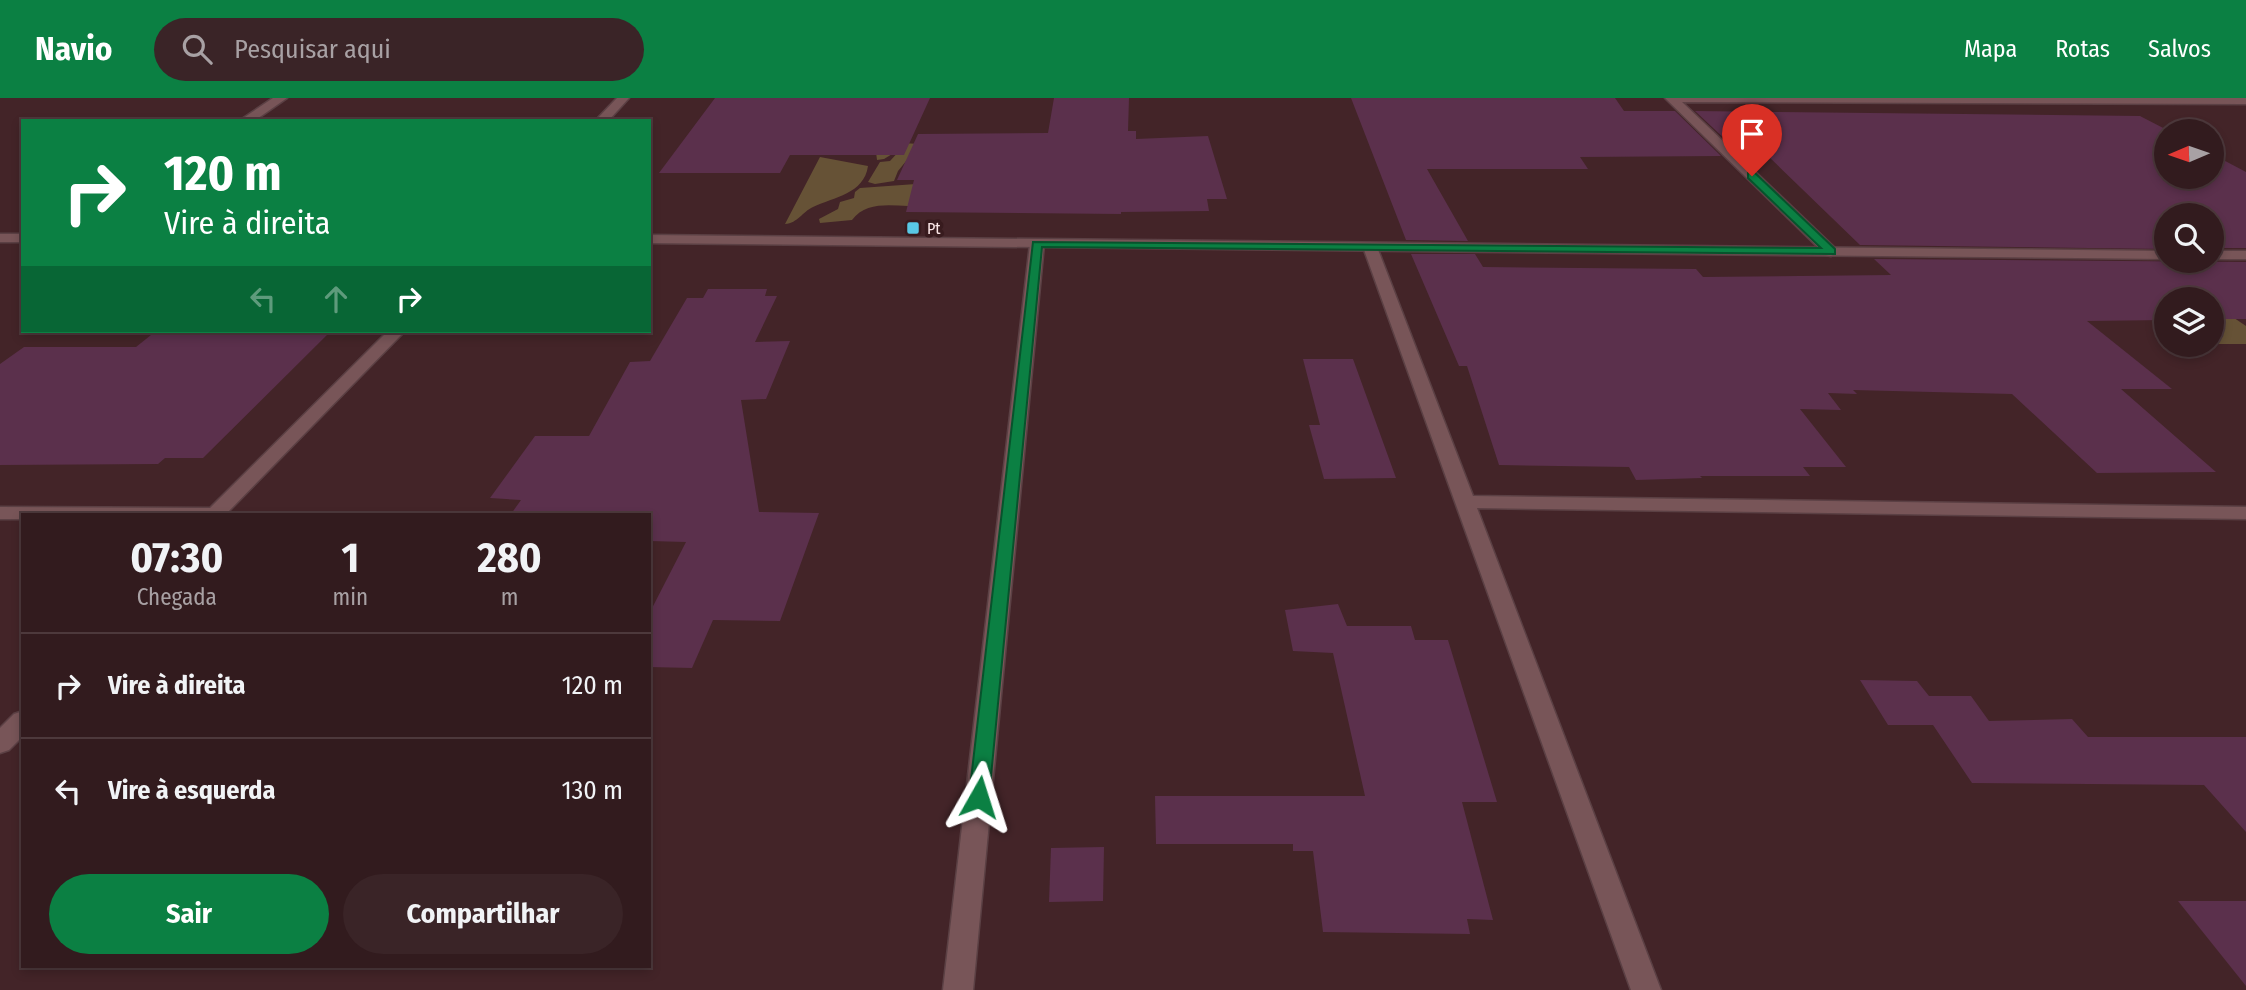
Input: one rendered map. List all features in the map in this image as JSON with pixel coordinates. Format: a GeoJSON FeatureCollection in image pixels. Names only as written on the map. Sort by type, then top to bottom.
{"type":"FeatureCollection","features":[{"type":"Feature","properties":{"kind":"street"},"geometry":{"type":"LineString","coordinates":[[248,119],[281,98]]}},
{"type":"Feature","properties":{"kind":"street"},"geometry":{"type":"LineString","coordinates":[[603,119],[623,98]]}},
{"type":"Feature","properties":{"kind":"street"},"geometry":{"type":"LineString","coordinates":[[1671,99],[2246,101]]}},
{"type":"Feature","properties":{"kind":"street"},"geometry":{"type":"LineString","coordinates":[[1671,99],[1831,252]]}},
{"type":"Feature","properties":{"kind":"street"},"geometry":{"type":"LineString","coordinates":[[0,238],[21,238]]}},
{"type":"Feature","properties":{"kind":"street"},"geometry":{"type":"LineString","coordinates":[[651,239],[2154,255]]}},
{"type":"Feature","properties":{"kind":"street"},"geometry":{"type":"LineString","coordinates":[[958,990],[1037,244]]}},
{"type":"Feature","properties":{"kind":"street"},"geometry":{"type":"LineString","coordinates":[[1370,247],[1646,990]]}},
{"type":"Feature","properties":{"kind":"street"},"geometry":{"type":"LineString","coordinates":[[2224,255],[2246,256]]}},
{"type":"Feature","properties":{"kind":"street"},"geometry":{"type":"LineString","coordinates":[[216,513],[395,333]]}},
{"type":"Feature","properties":{"kind":"street"},"geometry":{"type":"LineString","coordinates":[[1464,502],[2246,513]]}},
{"type":"Feature","properties":{"kind":"street"},"geometry":{"type":"LineString","coordinates":[[0,513],[21,513]]}},
{"type":"Feature","properties":{"kind":"street"},"geometry":{"type":"LineString","coordinates":[[0,744],[21,722]]}},
{"type":"Feature","properties":{"kind":"shaded area"},"geometry":{"type":"Polygon","coordinates":[[[901,143],[920,144],[898,171],[894,181],[875,184],[868,182],[880,162],[890,161],[902,148],[884,159],[877,160],[876,152],[901,143]]]}},
{"type":"Feature","properties":{"kind":"shaded area"},"geometry":{"type":"Polygon","coordinates":[[[820,157],[868,166],[861,183],[854,189],[809,209],[793,222],[785,224],[820,157]]]}},
{"type":"Feature","properties":{"kind":"shaded area"},"geometry":{"type":"Polygon","coordinates":[[[916,184],[908,206],[870,207],[852,220],[820,223],[819,219],[838,209],[840,202],[854,198],[855,192],[860,188],[916,184]]]}},
{"type":"Feature","properties":{"kind":"shaded area"},"geometry":{"type":"Polygon","coordinates":[[[2224,311],[2246,326],[2246,344],[2224,344],[2224,311]]]}},
{"type":"Feature","properties":{"kind":"building"},"geometry":{"type":"Polygon","coordinates":[[[715,98],[930,98],[904,155],[790,155],[780,173],[659,173],[715,98]]]}},
{"type":"Feature","properties":{"kind":"building"},"geometry":{"type":"Polygon","coordinates":[[[1054,98],[1129,98],[1128,131],[1136,131],[1136,139],[1208,136],[1227,199],[1207,199],[1209,211],[1121,214],[906,212],[914,180],[897,180],[918,134],[1048,133],[1054,98]]]}},
{"type":"Feature","properties":{"kind":"building"},"geometry":{"type":"Polygon","coordinates":[[[1351,98],[1615,98],[1624,111],[1675,111],[1721,156],[1580,157],[1588,169],[1427,169],[1468,241],[1406,240],[1351,98]]]}},
{"type":"Feature","properties":{"kind":"building"},"geometry":{"type":"Polygon","coordinates":[[[1695,111],[2140,116],[2154,123],[2154,189],[2224,189],[2224,160],[2246,172],[2246,248],[2224,248],[2224,203],[2154,203],[2154,249],[1860,245],[1768,156],[1743,156],[1695,111]]]}},
{"type":"Feature","properties":{"kind":"building"},"geometry":{"type":"Polygon","coordinates":[[[1411,254],[1475,254],[1483,267],[1696,269],[1703,277],[1891,275],[1874,259],[2154,261],[2154,273],[2224,273],[2224,262],[2246,262],[2246,319],[2224,319],[2224,287],[2154,287],[2154,320],[2087,321],[2172,389],[2121,389],[2216,472],[2097,473],[2012,394],[1853,390],[1857,394],[1828,393],[1841,410],[1800,409],[1846,467],[1803,467],[1810,476],[1700,476],[1702,478],[1636,480],[1629,467],[1499,465],[1467,366],[1459,366],[1411,254]]]}},
{"type":"Feature","properties":{"kind":"building"},"geometry":{"type":"Polygon","coordinates":[[[708,289],[767,289],[765,296],[777,296],[755,342],[790,341],[766,399],[741,400],[759,512],[819,513],[780,621],[713,620],[692,668],[651,667],[651,610],[686,542],[651,541],[651,513],[512,513],[521,500],[490,498],[535,436],[589,436],[630,362],[650,361],[687,298],[703,298],[708,289]]]}},
{"type":"Feature","properties":{"kind":"building"},"geometry":{"type":"Polygon","coordinates":[[[154,333],[329,333],[203,458],[165,458],[158,464],[0,465],[0,364],[24,347],[136,347],[154,333]]]}},
{"type":"Feature","properties":{"kind":"building"},"geometry":{"type":"Polygon","coordinates":[[[1303,359],[1353,359],[1396,478],[1324,479],[1309,425],[1320,425],[1303,359]]]}},
{"type":"Feature","properties":{"kind":"building"},"geometry":{"type":"Polygon","coordinates":[[[1338,604],[1347,626],[1411,626],[1415,640],[1448,640],[1497,802],[1462,802],[1493,920],[1467,919],[1470,934],[1323,932],[1313,851],[1293,851],[1293,844],[1156,844],[1155,796],[1365,796],[1333,653],[1293,651],[1285,610],[1338,604]]]}},
{"type":"Feature","properties":{"kind":"building"},"geometry":{"type":"Polygon","coordinates":[[[1860,680],[1917,681],[1929,696],[1971,696],[1989,721],[2072,719],[2088,737],[2246,737],[2246,832],[2204,785],[1972,783],[1933,725],[1888,725],[1860,680]]]}},
{"type":"Feature","properties":{"kind":"building"},"geometry":{"type":"Polygon","coordinates":[[[1104,847],[1103,901],[1049,902],[1051,848],[1104,847]]]}},
{"type":"Feature","properties":{"kind":"building"},"geometry":{"type":"Polygon","coordinates":[[[2178,901],[2246,901],[2246,986],[2178,901]]]}},
{"type":"Feature","properties":{"kind":"place","name":"Pt"},"geometry":{"type":"Point","coordinates":[913,228]}},
{"type":"Feature","properties":{"kind":"route"},"geometry":{"type":"LineString","coordinates":[[979,797],[1037,244],[1831,252],[1752,176]]}}]}
